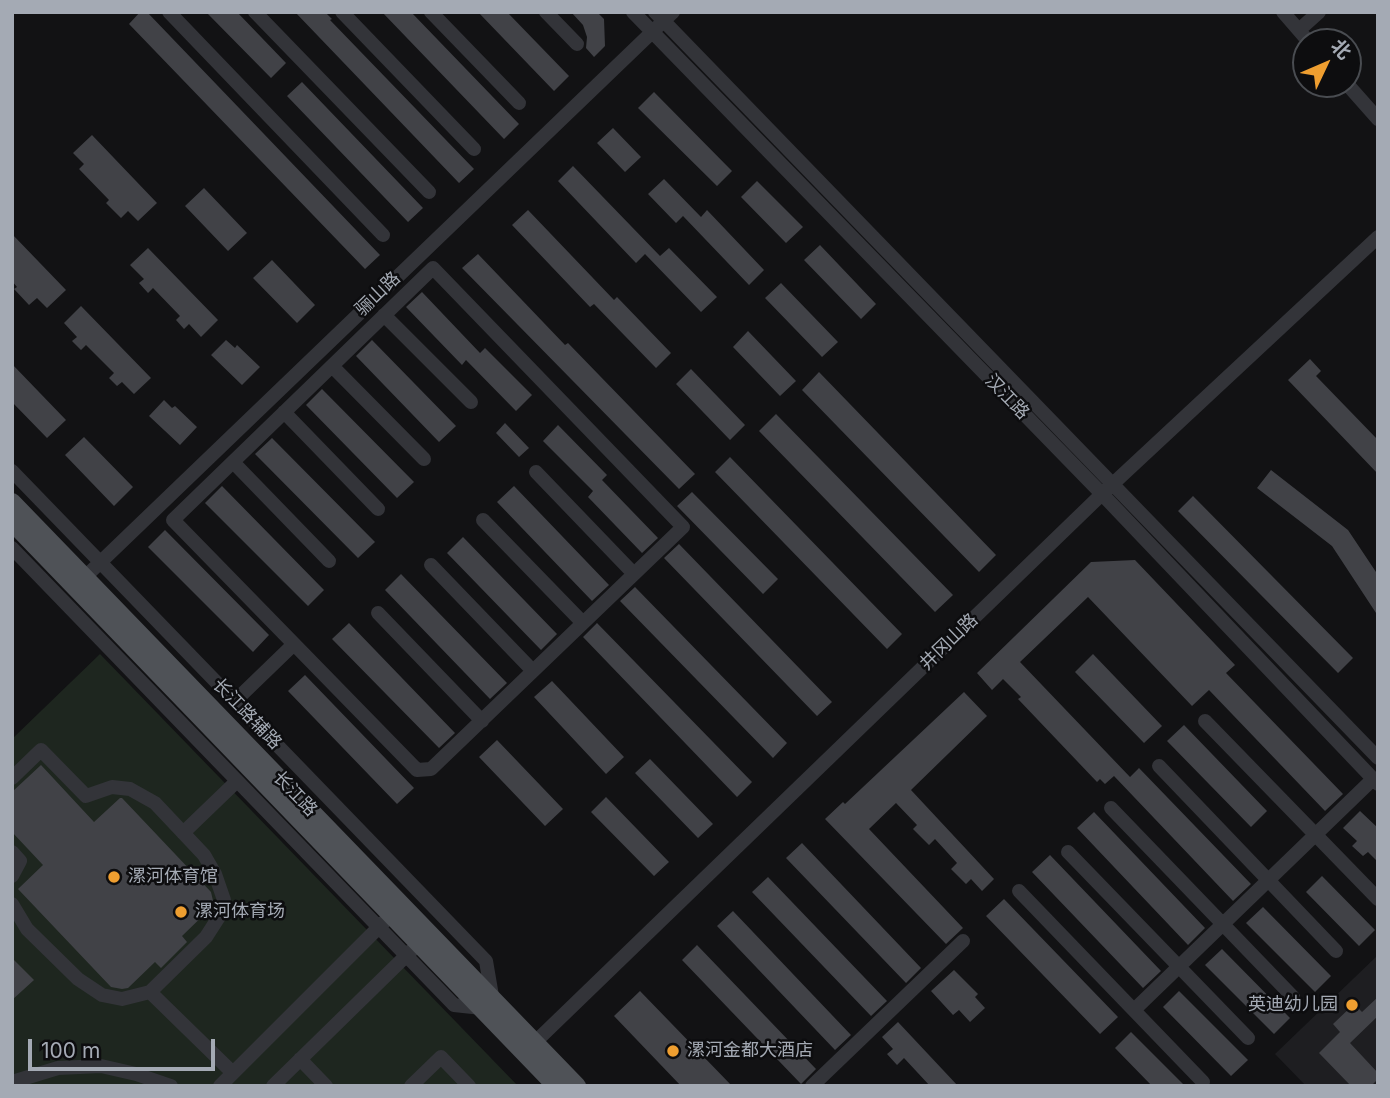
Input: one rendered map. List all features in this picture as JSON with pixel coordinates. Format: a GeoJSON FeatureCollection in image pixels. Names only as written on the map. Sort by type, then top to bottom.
{"type":"FeatureCollection","features":[{"type":"Feature","properties":{"kind":"main road","name":"长江路"},"geometry":{"type":"LineString","coordinates":[[12,502],[390,915],[412,949],[487,1002]]}},
{"type":"Feature","properties":{"kind":"main road","name":"长江路"},"geometry":{"type":"LineString","coordinates":[[12,522],[390,915],[487,1002],[530,1047],[577,1086]]}},
{"type":"Feature","properties":{"kind":"main road","name":"长江路"},"geometry":{"type":"LineString","coordinates":[[530,1047],[556,1086]]}},
{"type":"Feature","properties":{"kind":"street"},"geometry":{"type":"LineString","coordinates":[[169,12],[383,235]]}},
{"type":"Feature","properties":{"kind":"street"},"geometry":{"type":"LineString","coordinates":[[255,12],[429,192]]}},
{"type":"Feature","properties":{"kind":"street"},"geometry":{"type":"LineString","coordinates":[[342,12],[474,149]]}},
{"type":"Feature","properties":{"kind":"street"},"geometry":{"type":"LineString","coordinates":[[431,12],[519,103]]}},
{"type":"Feature","properties":{"kind":"street"},"geometry":{"type":"LineString","coordinates":[[546,12],[577,44]]}},
{"type":"Feature","properties":{"kind":"street","name":"汉江路"},"geometry":{"type":"LineString","coordinates":[[633,12],[1378,758]]}},
{"type":"Feature","properties":{"kind":"street"},"geometry":{"type":"LineString","coordinates":[[1283,12],[1297,28]]}},
{"type":"Feature","properties":{"kind":"street"},"geometry":{"type":"LineString","coordinates":[[1301,28],[1319,12]]}},
{"type":"Feature","properties":{"kind":"street","name":"汉江路"},"geometry":{"type":"LineString","coordinates":[[664,15],[1108,490],[1375,781]]}},
{"type":"Feature","properties":{"kind":"street","name":"骊山路"},"geometry":{"type":"LineString","coordinates":[[84,578],[652,32],[664,15]]}},
{"type":"Feature","properties":{"kind":"street"},"geometry":{"type":"LineString","coordinates":[[1359,98],[1378,119]]}},
{"type":"Feature","properties":{"kind":"street","name":"井冈山路"},"geometry":{"type":"LineString","coordinates":[[530,1047],[1108,490],[1378,237]]}},
{"type":"Feature","properties":{"kind":"street"},"geometry":{"type":"LineString","coordinates":[[433,268],[683,527],[431,769],[417,770],[173,520],[384,315],[433,268]]}},
{"type":"Feature","properties":{"kind":"street"},"geometry":{"type":"LineString","coordinates":[[384,315],[471,402]]}},
{"type":"Feature","properties":{"kind":"street"},"geometry":{"type":"LineString","coordinates":[[332,366],[424,459]]}},
{"type":"Feature","properties":{"kind":"street"},"geometry":{"type":"LineString","coordinates":[[284,412],[378,509]]}},
{"type":"Feature","properties":{"kind":"street"},"geometry":{"type":"LineString","coordinates":[[233,462],[329,561]]}},
{"type":"Feature","properties":{"kind":"street","name":"长江路辅路"},"geometry":{"type":"LineString","coordinates":[[12,471],[486,961],[487,1002]]}},
{"type":"Feature","properties":{"kind":"street"},"geometry":{"type":"LineString","coordinates":[[536,472],[634,574]]}},
{"type":"Feature","properties":{"kind":"street"},"geometry":{"type":"LineString","coordinates":[[483,520],[583,623]]}},
{"type":"Feature","properties":{"kind":"street"},"geometry":{"type":"LineString","coordinates":[[12,548],[237,780],[390,915],[220,1086]]}},
{"type":"Feature","properties":{"kind":"street"},"geometry":{"type":"LineString","coordinates":[[431,565],[533,671]]}},
{"type":"Feature","properties":{"kind":"street"},"geometry":{"type":"LineString","coordinates":[[378,613],[482,721]]}},
{"type":"Feature","properties":{"kind":"street"},"geometry":{"type":"LineString","coordinates":[[235,701],[293,644]]}},
{"type":"Feature","properties":{"kind":"street"},"geometry":{"type":"LineString","coordinates":[[1205,721],[1378,899]]}},
{"type":"Feature","properties":{"kind":"street"},"geometry":{"type":"LineString","coordinates":[[12,778],[41,750],[86,796],[112,787],[130,789],[155,803],[204,855],[215,874],[224,900],[224,909],[206,937],[150,992],[122,999],[102,995],[86,985],[27,929],[12,904]]}},
{"type":"Feature","properties":{"kind":"street"},"geometry":{"type":"LineString","coordinates":[[1159,766],[1336,951]]}},
{"type":"Feature","properties":{"kind":"street"},"geometry":{"type":"LineString","coordinates":[[183,833],[237,780]]}},
{"type":"Feature","properties":{"kind":"street"},"geometry":{"type":"LineString","coordinates":[[1134,1010],[1315,834],[1375,781]]}},
{"type":"Feature","properties":{"kind":"street"},"geometry":{"type":"LineString","coordinates":[[1111,808],[1293,997]]}},
{"type":"Feature","properties":{"kind":"street"},"geometry":{"type":"LineString","coordinates":[[12,852],[20,860],[12,876]]}},
{"type":"Feature","properties":{"kind":"street"},"geometry":{"type":"LineString","coordinates":[[1068,852],[1248,1038]]}},
{"type":"Feature","properties":{"kind":"street"},"geometry":{"type":"LineString","coordinates":[[1019,891],[1203,1082]]}},
{"type":"Feature","properties":{"kind":"street"},"geometry":{"type":"LineString","coordinates":[[811,1086],[963,941]]}},
{"type":"Feature","properties":{"kind":"street"},"geometry":{"type":"LineString","coordinates":[[273,1086],[412,949]]}},
{"type":"Feature","properties":{"kind":"street"},"geometry":{"type":"LineString","coordinates":[[150,992],[233,1073]]}},
{"type":"Feature","properties":{"kind":"street"},"geometry":{"type":"LineString","coordinates":[[411,1086],[441,1057],[465,1084]]}},
{"type":"Feature","properties":{"kind":"street"},"geometry":{"type":"LineString","coordinates":[[300,1059],[326,1086]]}},
{"type":"Feature","properties":{"kind":"street"},"geometry":{"type":"LineString","coordinates":[[12,1082],[58,1068],[101,1066],[171,1086]]}},
{"type":"Feature","properties":{"kind":"shaded area","name":"漯河体育场"},"geometry":{"type":"Polygon","coordinates":[[[100,654],[518,1086],[12,1086],[12,739],[100,654]]]}},
{"type":"Feature","properties":{"kind":"shaded area","name":"英迪幼儿园"},"geometry":{"type":"Polygon","coordinates":[[[1378,955],[1378,1086],[1306,1086],[1275,1054],[1378,955]]]}},
{"type":"Feature","properties":{"kind":"building"},"geometry":{"type":"Polygon","coordinates":[[[140,12],[147,12],[380,255],[365,269],[129,24],[140,12]]]}},
{"type":"Feature","properties":{"kind":"building"},"geometry":{"type":"Polygon","coordinates":[[[206,12],[237,12],[286,63],[271,78],[206,12]]]}},
{"type":"Feature","properties":{"kind":"building"},"geometry":{"type":"Polygon","coordinates":[[[295,12],[325,12],[474,169],[459,183],[295,12]]]}},
{"type":"Feature","properties":{"kind":"building"},"geometry":{"type":"Polygon","coordinates":[[[382,12],[411,12],[519,124],[504,139],[382,12]]]}},
{"type":"Feature","properties":{"kind":"building"},"geometry":{"type":"Polygon","coordinates":[[[478,12],[507,12],[569,76],[554,91],[478,12]]]}},
{"type":"Feature","properties":{"kind":"building"},"geometry":{"type":"Polygon","coordinates":[[[571,12],[597,12],[604,19],[605,46],[594,57],[586,48],[587,37],[583,25],[571,12]]]}},
{"type":"Feature","properties":{"kind":"building"},"geometry":{"type":"Polygon","coordinates":[[[302,82],[423,208],[408,222],[287,96],[302,82]]]}},
{"type":"Feature","properties":{"kind":"building"},"geometry":{"type":"Polygon","coordinates":[[[654,92],[732,171],[717,186],[638,108],[654,92]]]}},
{"type":"Feature","properties":{"kind":"building"},"geometry":{"type":"Polygon","coordinates":[[[613,128],[641,157],[625,172],[597,143],[613,128]]]}},
{"type":"Feature","properties":{"kind":"building"},"geometry":{"type":"Polygon","coordinates":[[[92,135],[157,203],[138,221],[128,211],[121,218],[106,203],[109,200],[79,169],[84,164],[73,153],[92,135]]]}},
{"type":"Feature","properties":{"kind":"building"},"geometry":{"type":"Polygon","coordinates":[[[573,166],[660,256],[669,248],[717,297],[701,312],[645,254],[636,263],[558,181],[573,166]]]}},
{"type":"Feature","properties":{"kind":"building"},"geometry":{"type":"Polygon","coordinates":[[[664,179],[701,217],[707,210],[764,270],[749,285],[683,216],[676,223],[648,194],[664,179]]]}},
{"type":"Feature","properties":{"kind":"building"},"geometry":{"type":"Polygon","coordinates":[[[757,181],[803,227],[786,243],[741,197],[757,181]]]}},
{"type":"Feature","properties":{"kind":"building"},"geometry":{"type":"Polygon","coordinates":[[[204,188],[247,233],[228,251],[185,206],[204,188]]]}},
{"type":"Feature","properties":{"kind":"building"},"geometry":{"type":"Polygon","coordinates":[[[528,210],[614,300],[617,297],[671,353],[656,368],[594,304],[590,307],[512,225],[528,210]]]}},
{"type":"Feature","properties":{"kind":"building"},"geometry":{"type":"Polygon","coordinates":[[[12,234],[66,290],[47,308],[37,298],[29,305],[14,289],[17,287],[12,281],[12,234]]]}},
{"type":"Feature","properties":{"kind":"building"},"geometry":{"type":"Polygon","coordinates":[[[820,245],[876,304],[861,319],[804,260],[820,245]]]}},
{"type":"Feature","properties":{"kind":"building"},"geometry":{"type":"Polygon","coordinates":[[[148,248],[218,320],[201,337],[189,324],[184,329],[176,320],[180,316],[153,288],[148,293],[139,283],[144,279],[130,265],[148,248]]]}},
{"type":"Feature","properties":{"kind":"building"},"geometry":{"type":"Polygon","coordinates":[[[478,254],[695,474],[679,489],[462,268],[478,254]]]}},
{"type":"Feature","properties":{"kind":"building"},"geometry":{"type":"Polygon","coordinates":[[[272,260],[315,305],[297,323],[253,278],[272,260]]]}},
{"type":"Feature","properties":{"kind":"building"},"geometry":{"type":"Polygon","coordinates":[[[781,283],[838,342],[822,357],[765,298],[781,283]]]}},
{"type":"Feature","properties":{"kind":"building"},"geometry":{"type":"Polygon","coordinates":[[[422,292],[480,353],[485,348],[532,395],[516,411],[466,360],[462,365],[406,307],[422,292]]]}},
{"type":"Feature","properties":{"kind":"building"},"geometry":{"type":"Polygon","coordinates":[[[81,306],[151,378],[134,394],[122,382],[117,386],[109,378],[114,373],[86,345],[81,350],[72,341],[77,337],[64,323],[81,306]]]}},
{"type":"Feature","properties":{"kind":"building"},"geometry":{"type":"Polygon","coordinates":[[[748,331],[796,381],[780,396],[733,347],[748,331]]]}},
{"type":"Feature","properties":{"kind":"building"},"geometry":{"type":"Polygon","coordinates":[[[226,340],[235,348],[237,345],[260,367],[242,385],[211,355],[226,340]]]}},
{"type":"Feature","properties":{"kind":"building"},"geometry":{"type":"Polygon","coordinates":[[[372,340],[456,426],[439,442],[356,356],[372,340]]]}},
{"type":"Feature","properties":{"kind":"building"},"geometry":{"type":"Polygon","coordinates":[[[1310,359],[1321,371],[1316,376],[1378,440],[1378,474],[1288,380],[1310,359]]]}},
{"type":"Feature","properties":{"kind":"building"},"geometry":{"type":"Polygon","coordinates":[[[12,364],[66,420],[47,438],[12,402],[12,364]]]}},
{"type":"Feature","properties":{"kind":"building"},"geometry":{"type":"Polygon","coordinates":[[[691,369],[745,425],[730,440],[676,384],[691,369]]]}},
{"type":"Feature","properties":{"kind":"building"},"geometry":{"type":"Polygon","coordinates":[[[819,372],[996,555],[979,572],[802,390],[819,372]]]}},
{"type":"Feature","properties":{"kind":"building"},"geometry":{"type":"Polygon","coordinates":[[[322,389],[414,482],[397,498],[306,405],[322,389]]]}},
{"type":"Feature","properties":{"kind":"building"},"geometry":{"type":"Polygon","coordinates":[[[164,400],[172,408],[175,406],[197,427],[180,445],[149,416],[164,400]]]}},
{"type":"Feature","properties":{"kind":"building"},"geometry":{"type":"Polygon","coordinates":[[[776,414],[953,595],[935,612],[759,431],[776,414]]]}},
{"type":"Feature","properties":{"kind":"building"},"geometry":{"type":"Polygon","coordinates":[[[505,423],[529,448],[519,457],[496,433],[505,423]]]}},
{"type":"Feature","properties":{"kind":"building"},"geometry":{"type":"Polygon","coordinates":[[[558,425],[607,475],[602,480],[658,538],[642,553],[588,497],[593,491],[543,441],[558,425]]]}},
{"type":"Feature","properties":{"kind":"building"},"geometry":{"type":"Polygon","coordinates":[[[84,437],[133,487],[114,506],[65,455],[84,437]]]}},
{"type":"Feature","properties":{"kind":"building"},"geometry":{"type":"Polygon","coordinates":[[[272,438],[375,542],[358,558],[255,454],[272,438]]]}},
{"type":"Feature","properties":{"kind":"building"},"geometry":{"type":"Polygon","coordinates":[[[730,457],[902,634],[887,649],[715,472],[730,457]]]}},
{"type":"Feature","properties":{"kind":"building"},"geometry":{"type":"Polygon","coordinates":[[[1271,470],[1348,530],[1378,575],[1378,616],[1332,546],[1257,488],[1271,470]]]}},
{"type":"Feature","properties":{"kind":"building"},"geometry":{"type":"Polygon","coordinates":[[[222,486],[324,590],[308,606],[205,503],[222,486]]]}},
{"type":"Feature","properties":{"kind":"building"},"geometry":{"type":"Polygon","coordinates":[[[514,486],[609,585],[592,601],[497,502],[514,486]]]}},
{"type":"Feature","properties":{"kind":"building"},"geometry":{"type":"Polygon","coordinates":[[[692,492],[778,579],[763,594],[677,506],[692,492]]]}},
{"type":"Feature","properties":{"kind":"building"},"geometry":{"type":"Polygon","coordinates":[[[1193,496],[1353,658],[1338,673],[1178,511],[1193,496]]]}},
{"type":"Feature","properties":{"kind":"building"},"geometry":{"type":"Polygon","coordinates":[[[165,530],[269,635],[253,652],[148,547],[165,530]]]}},
{"type":"Feature","properties":{"kind":"building"},"geometry":{"type":"Polygon","coordinates":[[[463,537],[557,634],[541,650],[447,553],[463,537]]]}},
{"type":"Feature","properties":{"kind":"building"},"geometry":{"type":"Polygon","coordinates":[[[679,544],[832,702],[817,716],[664,558],[679,544]]]}},
{"type":"Feature","properties":{"kind":"building"},"geometry":{"type":"Polygon","coordinates":[[[1135,560],[1235,665],[1226,673],[1343,794],[1325,811],[1209,690],[1192,706],[1088,597],[1020,662],[1130,777],[1139,768],[1251,884],[1233,901],[1114,776],[1105,784],[1100,779],[1097,782],[1018,699],[1021,697],[1003,679],[992,690],[977,673],[1091,562],[1135,560]]]}},
{"type":"Feature","properties":{"kind":"building"},"geometry":{"type":"Polygon","coordinates":[[[401,574],[507,683],[490,699],[385,590],[401,574]]]}},
{"type":"Feature","properties":{"kind":"building"},"geometry":{"type":"Polygon","coordinates":[[[635,587],[787,743],[773,758],[620,601],[635,587]]]}},
{"type":"Feature","properties":{"kind":"building"},"geometry":{"type":"Polygon","coordinates":[[[349,623],[455,733],[439,748],[332,639],[349,623]]]}},
{"type":"Feature","properties":{"kind":"building"},"geometry":{"type":"Polygon","coordinates":[[[597,623],[752,782],[737,797],[583,637],[597,623]]]}},
{"type":"Feature","properties":{"kind":"building"},"geometry":{"type":"Polygon","coordinates":[[[1093,654],[1162,726],[1144,743],[1075,672],[1093,654]]]}},
{"type":"Feature","properties":{"kind":"building"},"geometry":{"type":"Polygon","coordinates":[[[305,675],[414,788],[397,804],[288,691],[305,675]]]}},
{"type":"Feature","properties":{"kind":"building"},"geometry":{"type":"Polygon","coordinates":[[[552,681],[624,757],[606,774],[534,697],[552,681]]]}},
{"type":"Feature","properties":{"kind":"building"},"geometry":{"type":"Polygon","coordinates":[[[964,692],[987,716],[911,790],[994,879],[982,891],[971,879],[966,884],[951,869],[957,863],[935,839],[929,845],[913,829],[917,825],[896,803],[869,829],[963,928],[946,944],[825,819],[843,802],[845,804],[964,692]]]}},
{"type":"Feature","properties":{"kind":"building"},"geometry":{"type":"Polygon","coordinates":[[[1184,725],[1267,811],[1251,827],[1167,741],[1184,725]]]}},
{"type":"Feature","properties":{"kind":"building"},"geometry":{"type":"Polygon","coordinates":[[[497,740],[563,809],[545,826],[479,757],[497,740]]]}},
{"type":"Feature","properties":{"kind":"building"},"geometry":{"type":"Polygon","coordinates":[[[650,759],[713,824],[698,838],[635,773],[650,759]]]}},
{"type":"Feature","properties":{"kind":"building","name":"漯河体育馆"},"geometry":{"type":"Polygon","coordinates":[[[41,765],[94,822],[122,798],[211,892],[214,905],[182,936],[187,942],[161,968],[155,962],[128,988],[111,987],[18,889],[43,865],[12,832],[12,792],[41,765]]]}},
{"type":"Feature","properties":{"kind":"building"},"geometry":{"type":"Polygon","coordinates":[[[606,797],[669,862],[654,876],[591,812],[606,797]]]}},
{"type":"Feature","properties":{"kind":"building"},"geometry":{"type":"Polygon","coordinates":[[[1360,811],[1378,828],[1378,862],[1368,852],[1363,856],[1352,846],[1357,841],[1343,828],[1360,811]]]}},
{"type":"Feature","properties":{"kind":"building"},"geometry":{"type":"Polygon","coordinates":[[[1094,812],[1205,928],[1188,945],[1077,828],[1094,812]]]}},
{"type":"Feature","properties":{"kind":"building"},"geometry":{"type":"Polygon","coordinates":[[[802,843],[921,968],[906,983],[786,858],[802,843]]]}},
{"type":"Feature","properties":{"kind":"building"},"geometry":{"type":"Polygon","coordinates":[[[1050,855],[1161,971],[1143,988],[1032,872],[1050,855]]]}},
{"type":"Feature","properties":{"kind":"building"},"geometry":{"type":"Polygon","coordinates":[[[1322,876],[1375,930],[1359,946],[1306,892],[1322,876]]]}},
{"type":"Feature","properties":{"kind":"building"},"geometry":{"type":"Polygon","coordinates":[[[768,877],[887,1001],[871,1016],[752,892],[768,877]]]}},
{"type":"Feature","properties":{"kind":"building"},"geometry":{"type":"Polygon","coordinates":[[[1004,899],[1118,1017],[1100,1034],[986,916],[1004,899]]]}},
{"type":"Feature","properties":{"kind":"building"},"geometry":{"type":"Polygon","coordinates":[[[1263,907],[1331,976],[1315,992],[1246,923],[1263,907]]]}},
{"type":"Feature","properties":{"kind":"building"},"geometry":{"type":"Polygon","coordinates":[[[733,911],[851,1035],[835,1050],[717,926],[733,911]]]}},
{"type":"Feature","properties":{"kind":"building"},"geometry":{"type":"Polygon","coordinates":[[[697,945],[816,1069],[801,1084],[682,960],[697,945]]]}},
{"type":"Feature","properties":{"kind":"building"},"geometry":{"type":"Polygon","coordinates":[[[1222,949],[1290,1018],[1274,1034],[1205,965],[1222,949]]]}},
{"type":"Feature","properties":{"kind":"building"},"geometry":{"type":"Polygon","coordinates":[[[12,958],[34,980],[12,1000],[12,958]]]}},
{"type":"Feature","properties":{"kind":"building"},"geometry":{"type":"Polygon","coordinates":[[[954,970],[978,994],[975,997],[985,1008],[970,1022],[959,1010],[953,1015],[931,991],[954,970]]]}},
{"type":"Feature","properties":{"kind":"building","name":"漯河金都大酒店"},"geometry":{"type":"Polygon","coordinates":[[[640,991],[732,1086],[681,1086],[614,1016],[640,991]]]}},
{"type":"Feature","properties":{"kind":"building"},"geometry":{"type":"Polygon","coordinates":[[[1179,991],[1248,1060],[1231,1076],[1163,1007],[1179,991]]]}},
{"type":"Feature","properties":{"kind":"building"},"geometry":{"type":"Polygon","coordinates":[[[1378,997],[1378,1016],[1350,1043],[1378,1073],[1378,1079],[1371,1086],[1351,1086],[1319,1053],[1340,1032],[1333,1024],[1354,1004],[1362,1012],[1378,997]]]}},
{"type":"Feature","properties":{"kind":"building"},"geometry":{"type":"Polygon","coordinates":[[[898,1022],[958,1086],[930,1086],[904,1058],[897,1065],[887,1054],[893,1049],[882,1037],[898,1022]]]}},
{"type":"Feature","properties":{"kind":"building"},"geometry":{"type":"Polygon","coordinates":[[[1131,1032],[1185,1086],[1152,1086],[1115,1048],[1131,1032]]]}},
{"type":"Feature","properties":{"kind":"place","name":"漯河体育馆"},"geometry":{"type":"Point","coordinates":[114,877]}},
{"type":"Feature","properties":{"kind":"place","name":"漯河体育场"},"geometry":{"type":"Point","coordinates":[181,912]}},
{"type":"Feature","properties":{"kind":"place","name":"英迪幼儿园"},"geometry":{"type":"Point","coordinates":[1352,1005]}},
{"type":"Feature","properties":{"kind":"place","name":"漯河金都大酒店"},"geometry":{"type":"Point","coordinates":[673,1051]}}]}
